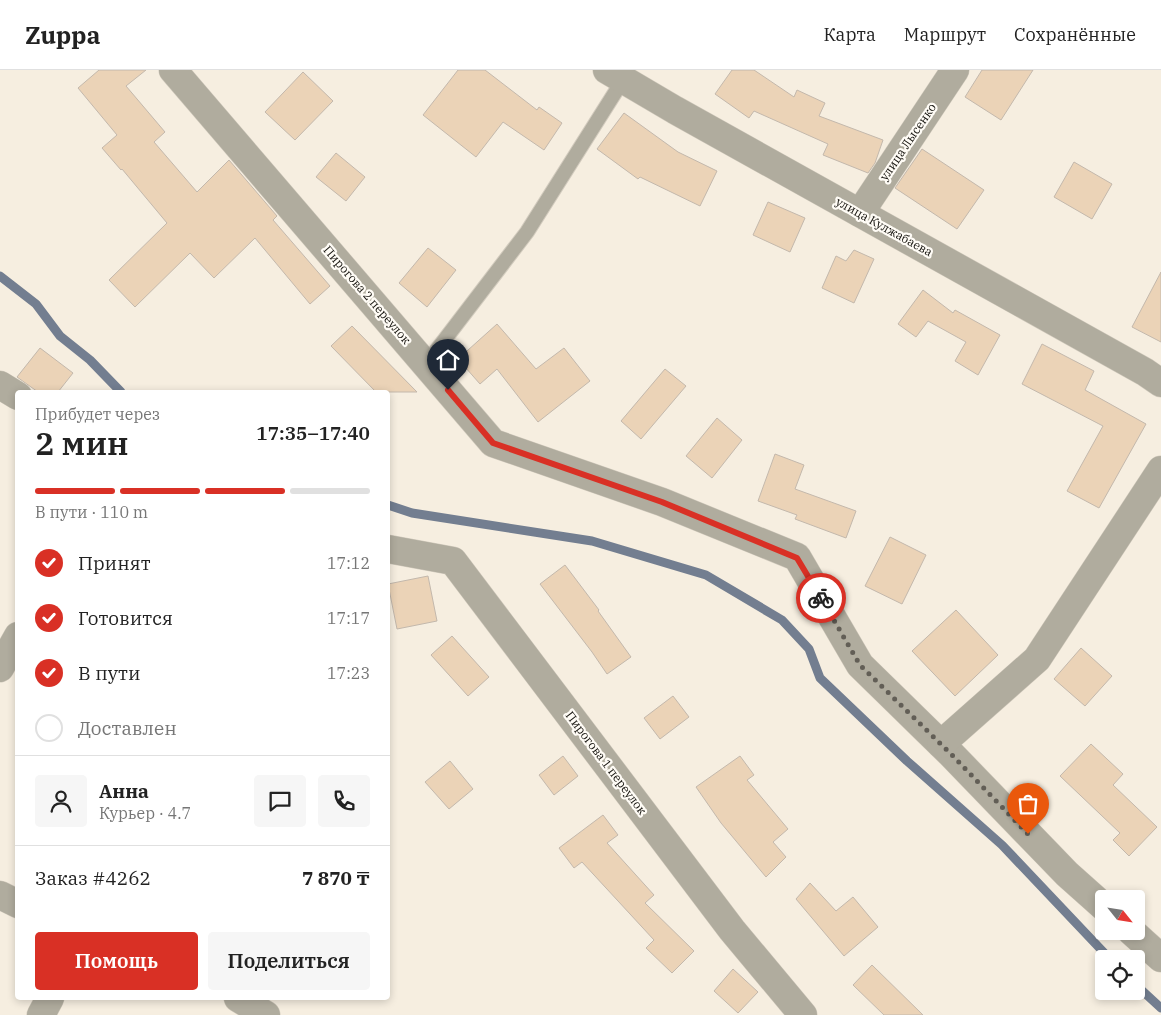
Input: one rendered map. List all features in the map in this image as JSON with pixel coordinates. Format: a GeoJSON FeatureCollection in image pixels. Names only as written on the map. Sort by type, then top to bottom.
{"type":"FeatureCollection","features":[{"type":"Feature","properties":{"kind":"street","name":"Пирогова 2 переулок"},"geometry":{"type":"LineString","coordinates":[[173,70],[493,443],[662,502],[797,558],[860,665],[941,744],[1067,874],[1095,899]]}},
{"type":"Feature","properties":{"kind":"street","name":"улица Лысенко"},"geometry":{"type":"LineString","coordinates":[[860,213],[955,70]]}},
{"type":"Feature","properties":{"kind":"street","name":"улица Кулжабаева"},"geometry":{"type":"LineString","coordinates":[[615,75],[1145,372],[1161,383]]}},
{"type":"Feature","properties":{"kind":"street"},"geometry":{"type":"LineString","coordinates":[[0,385],[15,394]]}},
{"type":"Feature","properties":{"kind":"street"},"geometry":{"type":"LineString","coordinates":[[941,744],[1036,659],[1161,470]]}},
{"type":"Feature","properties":{"kind":"street","name":"Пирогова 1 переулок"},"geometry":{"type":"LineString","coordinates":[[390,549],[452,561],[726,922],[803,1015]]}},
{"type":"Feature","properties":{"kind":"street"},"geometry":{"type":"LineString","coordinates":[[0,668],[15,641]]}},
{"type":"Feature","properties":{"kind":"street"},"geometry":{"type":"LineString","coordinates":[[0,895],[15,902]]}},
{"type":"Feature","properties":{"kind":"street"},"geometry":{"type":"LineString","coordinates":[[1141,940],[1161,958]]}},
{"type":"Feature","properties":{"kind":"street"},"geometry":{"type":"LineString","coordinates":[[41,1015],[49,1000]]}},
{"type":"Feature","properties":{"kind":"street"},"geometry":{"type":"LineString","coordinates":[[241,1000],[266,1015]]}},
{"type":"Feature","properties":{"kind":"lane"},"geometry":{"type":"LineString","coordinates":[[426,364],[527,232],[615,75]]}},
{"type":"Feature","properties":{"kind":"building"},"geometry":{"type":"Polygon","coordinates":[[[99,70],[146,70],[126,86],[165,132],[154,142],[197,192],[229,160],[277,216],[273,220],[330,286],[310,304],[255,238],[214,278],[190,253],[135,307],[109,280],[167,223],[102,148],[117,135],[78,88],[99,70]]]}},
{"type":"Feature","properties":{"kind":"building"},"geometry":{"type":"Polygon","coordinates":[[[458,70],[485,70],[537,110],[539,107],[562,123],[544,150],[503,122],[476,157],[423,115],[458,70]]]}},
{"type":"Feature","properties":{"kind":"building"},"geometry":{"type":"Polygon","coordinates":[[[732,70],[754,70],[794,97],[797,90],[825,103],[819,116],[883,140],[875,163],[868,173],[823,155],[828,144],[754,111],[749,118],[715,94],[732,70]]]}},
{"type":"Feature","properties":{"kind":"building"},"geometry":{"type":"Polygon","coordinates":[[[982,70],[1033,70],[1001,120],[965,97],[982,70]]]}},
{"type":"Feature","properties":{"kind":"building"},"geometry":{"type":"Polygon","coordinates":[[[303,72],[333,101],[295,140],[265,112],[303,72]]]}},
{"type":"Feature","properties":{"kind":"building"},"geometry":{"type":"Polygon","coordinates":[[[624,113],[678,152],[717,171],[700,206],[640,177],[638,179],[597,149],[624,113]]]}},
{"type":"Feature","properties":{"kind":"building"},"geometry":{"type":"Polygon","coordinates":[[[922,149],[984,190],[957,229],[895,188],[922,149]]]}},
{"type":"Feature","properties":{"kind":"building"},"geometry":{"type":"Polygon","coordinates":[[[336,153],[365,177],[346,201],[316,177],[336,153]]]}},
{"type":"Feature","properties":{"kind":"building"},"geometry":{"type":"Polygon","coordinates":[[[1074,162],[1112,184],[1092,219],[1054,197],[1074,162]]]}},
{"type":"Feature","properties":{"kind":"building"},"geometry":{"type":"Polygon","coordinates":[[[768,202],[805,218],[790,252],[753,235],[768,202]]]}},
{"type":"Feature","properties":{"kind":"building"},"geometry":{"type":"Polygon","coordinates":[[[428,248],[456,270],[427,307],[399,283],[428,248]]]}},
{"type":"Feature","properties":{"kind":"building"},"geometry":{"type":"Polygon","coordinates":[[[854,250],[874,259],[854,303],[822,288],[836,256],[846,261],[854,250]]]}},
{"type":"Feature","properties":{"kind":"building"},"geometry":{"type":"Polygon","coordinates":[[[1161,272],[1161,342],[1132,327],[1161,272]]]}},
{"type":"Feature","properties":{"kind":"building"},"geometry":{"type":"Polygon","coordinates":[[[923,290],[953,313],[955,310],[1000,335],[978,375],[955,361],[966,342],[928,321],[916,337],[898,324],[923,290]]]}},
{"type":"Feature","properties":{"kind":"building"},"geometry":{"type":"Polygon","coordinates":[[[497,324],[536,369],[564,348],[590,381],[538,422],[497,369],[480,384],[458,359],[497,324]]]}},
{"type":"Feature","properties":{"kind":"building"},"geometry":{"type":"Polygon","coordinates":[[[352,326],[417,392],[374,390],[331,346],[352,326]]]}},
{"type":"Feature","properties":{"kind":"building"},"geometry":{"type":"Polygon","coordinates":[[[1042,344],[1094,371],[1085,390],[1146,424],[1099,508],[1067,491],[1103,426],[1022,384],[1042,344]]]}},
{"type":"Feature","properties":{"kind":"building"},"geometry":{"type":"Polygon","coordinates":[[[40,348],[73,373],[60,390],[35,390],[17,377],[40,348]]]}},
{"type":"Feature","properties":{"kind":"building"},"geometry":{"type":"Polygon","coordinates":[[[665,369],[686,386],[641,439],[621,421],[665,369]]]}},
{"type":"Feature","properties":{"kind":"building"},"geometry":{"type":"Polygon","coordinates":[[[717,418],[742,440],[712,478],[686,456],[717,418]]]}},
{"type":"Feature","properties":{"kind":"building"},"geometry":{"type":"Polygon","coordinates":[[[775,454],[804,465],[795,489],[856,511],[846,538],[795,519],[797,515],[758,501],[775,454]]]}},
{"type":"Feature","properties":{"kind":"building"},"geometry":{"type":"Polygon","coordinates":[[[890,537],[926,555],[902,604],[865,586],[890,537]]]}},
{"type":"Feature","properties":{"kind":"building"},"geometry":{"type":"Polygon","coordinates":[[[565,565],[631,657],[607,674],[540,584],[565,565]]]}},
{"type":"Feature","properties":{"kind":"building"},"geometry":{"type":"Polygon","coordinates":[[[428,576],[437,621],[397,629],[390,594],[390,584],[428,576]]]}},
{"type":"Feature","properties":{"kind":"building"},"geometry":{"type":"Polygon","coordinates":[[[956,610],[998,655],[955,696],[912,651],[956,610]]]}},
{"type":"Feature","properties":{"kind":"building"},"geometry":{"type":"Polygon","coordinates":[[[452,636],[489,677],[468,696],[431,655],[452,636]]]}},
{"type":"Feature","properties":{"kind":"building"},"geometry":{"type":"Polygon","coordinates":[[[1081,648],[1112,676],[1085,706],[1054,679],[1081,648]]]}},
{"type":"Feature","properties":{"kind":"building"},"geometry":{"type":"Polygon","coordinates":[[[673,696],[689,717],[660,739],[644,718],[673,696]]]}},
{"type":"Feature","properties":{"kind":"building"},"geometry":{"type":"Polygon","coordinates":[[[1091,744],[1123,774],[1113,785],[1157,827],[1129,856],[1113,840],[1120,833],[1060,776],[1091,744]]]}},
{"type":"Feature","properties":{"kind":"building"},"geometry":{"type":"Polygon","coordinates":[[[563,756],[578,776],[554,795],[539,775],[563,756]]]}},
{"type":"Feature","properties":{"kind":"building"},"geometry":{"type":"Polygon","coordinates":[[[740,756],[754,775],[747,780],[788,829],[773,842],[786,857],[766,877],[721,823],[696,787],[740,756]]]}},
{"type":"Feature","properties":{"kind":"building"},"geometry":{"type":"Polygon","coordinates":[[[450,761],[473,789],[449,809],[425,782],[450,761]]]}},
{"type":"Feature","properties":{"kind":"building"},"geometry":{"type":"Polygon","coordinates":[[[603,815],[618,835],[607,843],[654,895],[645,903],[694,951],[672,973],[646,948],[654,940],[582,862],[574,868],[559,848],[603,815]]]}},
{"type":"Feature","properties":{"kind":"building"},"geometry":{"type":"Polygon","coordinates":[[[810,883],[836,911],[853,897],[878,927],[844,956],[796,899],[810,883]]]}},
{"type":"Feature","properties":{"kind":"building"},"geometry":{"type":"Polygon","coordinates":[[[872,965],[923,1015],[884,1015],[853,985],[872,965]]]}},
{"type":"Feature","properties":{"kind":"building"},"geometry":{"type":"Polygon","coordinates":[[[733,969],[758,992],[738,1013],[714,991],[733,969]]]}},
{"type":"Feature","properties":{"kind":"waterway"},"geometry":{"type":"LineString","coordinates":[[0,276],[36,304],[60,336],[90,360],[119,390]]}},
{"type":"Feature","properties":{"kind":"waterway"},"geometry":{"type":"LineString","coordinates":[[390,506],[412,513],[592,541],[706,575],[782,620],[809,649],[820,678],[907,761],[1002,845],[1101,950]]}},
{"type":"Feature","properties":{"kind":"waterway"},"geometry":{"type":"LineString","coordinates":[[1145,993],[1161,1008]]}},
{"type":"Feature","properties":{"kind":"way so far"},"geometry":{"type":"LineString","coordinates":[[821,598],[860,665],[951,754],[1028,834]]}},
{"type":"Feature","properties":{"kind":"route"},"geometry":{"type":"LineString","coordinates":[[448,390],[493,443],[662,502],[797,558],[821,598]]}}]}
